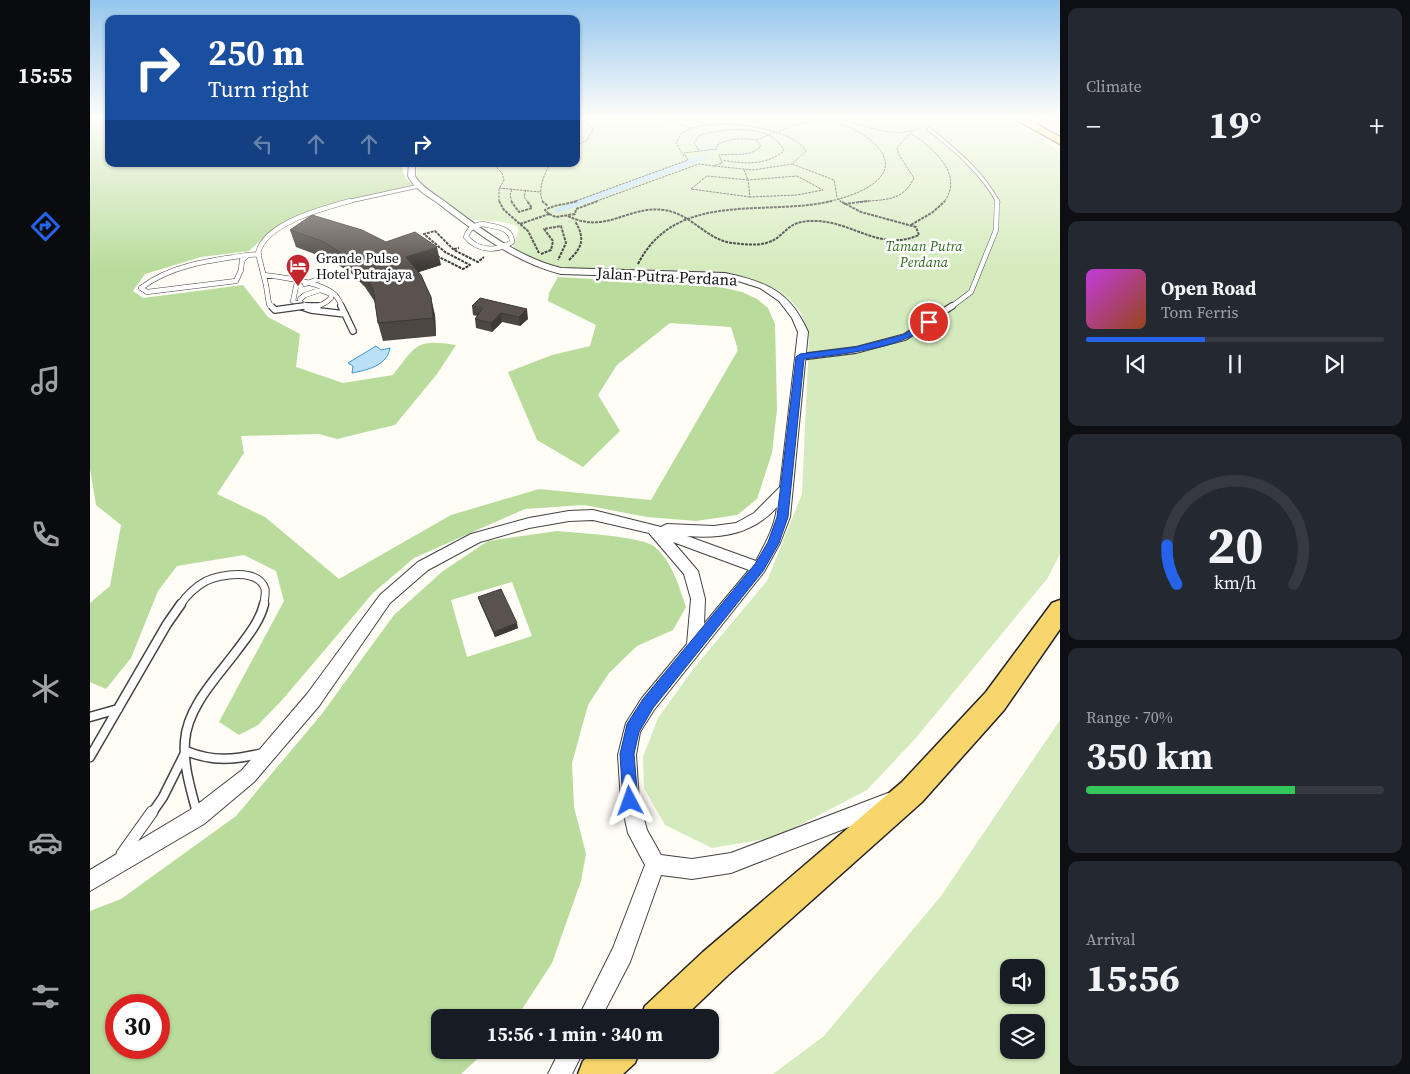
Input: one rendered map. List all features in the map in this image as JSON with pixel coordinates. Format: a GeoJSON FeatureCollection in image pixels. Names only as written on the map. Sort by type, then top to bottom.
{"type":"FeatureCollection","features":[{"type":"Feature","properties":{"kind":"main road"},"geometry":{"type":"LineString","coordinates":[[667,1009],[715,964],[912,792],[994,701],[1060,610]]}},
{"type":"Feature","properties":{"kind":"main road"},"geometry":{"type":"LineString","coordinates":[[596,1074],[612,1059]]}},
{"type":"Feature","properties":{"kind":"street"},"geometry":{"type":"LineString","coordinates":[[411,168],[410,174],[413,181],[419,186]]}},
{"type":"Feature","properties":{"kind":"street","name":"Jalan Putra Perdana"},"geometry":{"type":"LineString","coordinates":[[419,186],[506,247],[544,268],[561,271],[725,276],[752,282],[778,293],[798,319],[802,332],[783,517],[773,543],[759,568],[648,704],[632,729],[627,754],[630,801],[638,834],[655,864]]}},
{"type":"Feature","properties":{"kind":"street"},"geometry":{"type":"LineString","coordinates":[[90,881],[198,817],[248,776],[313,700],[386,599],[423,566],[476,538],[530,522],[569,516],[593,516],[650,528],[711,532],[738,528],[758,518],[786,489]]}},
{"type":"Feature","properties":{"kind":"street"},"geometry":{"type":"LineString","coordinates":[[650,528],[759,568]]}},
{"type":"Feature","properties":{"kind":"street"},"geometry":{"type":"LineString","coordinates":[[650,528],[691,571],[698,599],[695,646]]}},
{"type":"Feature","properties":{"kind":"street"},"geometry":{"type":"LineString","coordinates":[[594,1009],[622,954],[655,864],[692,869],[731,863],[912,792]]}},
{"type":"Feature","properties":{"kind":"street"},"geometry":{"type":"LineString","coordinates":[[560,1074],[568,1059]]}},
{"type":"Feature","properties":{"kind":"lane"},"geometry":{"type":"LineString","coordinates":[[800,357],[856,350],[906,337],[971,292],[996,230],[998,202],[984,178],[974,168]]}},
{"type":"Feature","properties":{"kind":"lane"},"geometry":{"type":"LineString","coordinates":[[304,306],[300,303],[300,299],[304,294],[320,290],[331,294],[332,298],[328,303],[312,307],[304,306],[275,310],[269,304],[264,275],[259,262],[259,249],[274,230],[289,221],[312,212],[419,186]]}},
{"type":"Feature","properties":{"kind":"lane"},"geometry":{"type":"LineString","coordinates":[[483,224],[508,231],[512,235],[512,242],[506,247],[494,249],[470,243],[466,237],[467,231],[473,225],[483,224]]}},
{"type":"Feature","properties":{"kind":"lane"},"geometry":{"type":"LineString","coordinates":[[248,255],[242,260],[241,270],[236,281],[147,292],[141,288],[144,284],[166,274],[235,256],[259,254]]}},
{"type":"Feature","properties":{"kind":"lane"},"geometry":{"type":"LineString","coordinates":[[304,284],[332,274]]}},
{"type":"Feature","properties":{"kind":"lane"},"geometry":{"type":"LineString","coordinates":[[264,275],[285,277],[297,284],[304,284],[333,292],[353,331]]}},
{"type":"Feature","properties":{"kind":"lane"},"geometry":{"type":"LineString","coordinates":[[297,284],[293,300],[298,306],[313,312],[345,314]]}},
{"type":"Feature","properties":{"kind":"lane"},"geometry":{"type":"LineString","coordinates":[[90,757],[167,624],[188,594],[206,581],[228,574],[240,573],[256,578],[265,590],[265,606],[236,652],[209,686],[193,713],[185,739],[186,769],[198,817]]}},
{"type":"Feature","properties":{"kind":"lane"},"geometry":{"type":"LineString","coordinates":[[90,717],[118,709]]}},
{"type":"Feature","properties":{"kind":"lane"},"geometry":{"type":"LineString","coordinates":[[186,751],[219,761],[237,760],[269,751]]}},
{"type":"Feature","properties":{"kind":"lane"},"geometry":{"type":"LineString","coordinates":[[108,871],[154,812],[186,751]]}},
{"type":"Feature","properties":{"kind":"path"},"geometry":{"type":"LineString","coordinates":[[497,168],[502,173],[504,180],[498,188],[500,205],[511,217],[528,230],[540,255],[558,260],[562,266]]}},
{"type":"Feature","properties":{"kind":"path"},"geometry":{"type":"LineString","coordinates":[[548,168],[540,192],[541,201],[548,206]]}},
{"type":"Feature","properties":{"kind":"path"},"geometry":{"type":"LineString","coordinates":[[666,168],[566,205],[555,204],[548,206],[545,210],[556,217],[575,214],[576,209],[688,168]]}},
{"type":"Feature","properties":{"kind":"path"},"geometry":{"type":"LineString","coordinates":[[723,168],[744,170],[771,168]]}},
{"type":"Feature","properties":{"kind":"path"},"geometry":{"type":"LineString","coordinates":[[575,221],[590,224],[605,223],[640,211],[662,210],[679,214],[696,224],[706,233],[739,244],[764,244],[777,239],[794,223],[817,221],[830,221],[847,226],[879,240],[893,242],[911,241],[919,236],[916,227],[843,204],[836,194],[834,180],[803,168]]}},
{"type":"Feature","properties":{"kind":"path"},"geometry":{"type":"LineString","coordinates":[[635,273],[642,256],[653,239],[688,219],[725,209],[801,206],[839,200],[871,187],[881,178],[885,168]]}},
{"type":"Feature","properties":{"kind":"path"},"geometry":{"type":"LineString","coordinates":[[843,204],[894,198],[908,190],[914,178],[908,168]]}},
{"type":"Feature","properties":{"kind":"path"},"geometry":{"type":"LineString","coordinates":[[911,225],[933,214],[949,194],[950,183],[946,168]]}},
{"type":"Feature","properties":{"kind":"path"},"geometry":{"type":"LineString","coordinates":[[744,170],[748,180],[750,197]]}},
{"type":"Feature","properties":{"kind":"path"},"geometry":{"type":"LineString","coordinates":[[707,176],[748,180],[797,176],[823,190],[782,196],[750,197],[691,190],[707,176]]}},
{"type":"Feature","properties":{"kind":"path"},"geometry":{"type":"LineString","coordinates":[[498,188],[540,192]]}},
{"type":"Feature","properties":{"kind":"path"},"geometry":{"type":"LineString","coordinates":[[512,189],[510,193],[512,204],[519,212],[532,208],[524,197],[526,190]]}},
{"type":"Feature","properties":{"kind":"path"},"geometry":{"type":"LineString","coordinates":[[520,224],[549,214]]}},
{"type":"Feature","properties":{"kind":"path"},"geometry":{"type":"LineString","coordinates":[[568,216],[575,221],[582,232],[583,244],[581,249],[568,260]]}},
{"type":"Feature","properties":{"kind":"path"},"geometry":{"type":"LineString","coordinates":[[540,255],[551,250],[553,241],[544,229],[561,226],[566,236],[566,248],[558,260],[544,268]]}},
{"type":"Feature","properties":{"kind":"path"},"geometry":{"type":"LineString","coordinates":[[442,254],[437,256],[463,269],[470,265],[450,258],[424,234],[435,231],[448,248],[478,262],[485,257],[476,254]]}},
{"type":"Feature","properties":{"kind":"path"},"geometry":{"type":"LineString","coordinates":[[446,252],[459,248]]}},
{"type":"Feature","properties":{"kind":"green space"},"geometry":{"type":"Polygon","coordinates":[[[90,168],[403,168],[404,176],[412,185],[314,209],[292,218],[272,230],[249,251],[201,257],[145,274],[133,291],[143,298],[243,285],[268,317],[300,334],[296,367],[343,383],[393,375],[407,356],[418,346],[433,343],[456,345],[437,374],[395,425],[337,439],[319,434],[241,436],[244,453],[217,494],[265,517],[339,579],[451,515],[539,489],[651,500],[738,350],[731,327],[670,323],[617,365],[598,395],[620,431],[583,467],[537,440],[508,372],[552,355],[590,346],[596,325],[548,301],[549,293],[558,277],[715,286],[742,292],[757,299],[768,308],[775,324],[777,409],[772,453],[757,499],[737,515],[696,521],[647,517],[584,505],[525,509],[414,558],[373,593],[283,699],[258,725],[239,735],[219,722],[284,601],[276,571],[244,555],[177,566],[158,591],[131,658],[106,689],[90,682],[90,603],[110,586],[121,525],[96,505],[90,469],[90,168]]]}},
{"type":"Feature","properties":{"kind":"green space","name":"Taman Putra Perdana"},"geometry":{"type":"Polygon","coordinates":[[[417,168],[1060,168],[1060,554],[1047,579],[915,739],[867,790],[777,837],[712,848],[665,825],[644,788],[643,757],[658,718],[694,668],[767,581],[802,494],[809,336],[800,311],[778,290],[753,280],[556,269],[515,250],[513,245],[518,233],[518,227],[503,222],[469,218],[452,209],[436,197],[416,178],[417,168]]]}},
{"type":"Feature","properties":{"kind":"green space"},"geometry":{"type":"Polygon","coordinates":[[[557,531],[624,538],[648,543],[661,553],[678,583],[686,607],[673,630],[637,646],[609,673],[588,705],[572,763],[574,807],[586,854],[581,881],[552,963],[522,1009],[431,1009],[431,1059],[477,1059],[461,1074],[90,1074],[90,911],[121,899],[236,816],[321,715],[394,615],[443,571],[488,541],[557,531]],[[512,582],[451,600],[467,657],[532,636],[512,582]]]}},
{"type":"Feature","properties":{"kind":"green space"},"geometry":{"type":"Polygon","coordinates":[[[1060,720],[1060,1074],[773,1074],[824,1036],[941,896],[1060,720]]]}},
{"type":"Feature","properties":{"kind":"water"},"geometry":{"type":"Polygon","coordinates":[[[376,346],[381,350],[390,348],[385,359],[376,366],[352,373],[353,366],[348,363],[376,346]]]}},
{"type":"Feature","properties":{"kind":"building"},"geometry":{"type":"Polygon","coordinates":[[[312,215],[362,230],[386,242],[415,232],[437,247],[406,257],[421,275],[431,297],[433,318],[378,323],[373,289],[360,270],[344,255],[322,241],[290,230],[312,215]]]}},
{"type":"Feature","properties":{"kind":"building"},"geometry":{"type":"Polygon","coordinates":[[[480,298],[527,309],[519,317],[501,313],[491,323],[475,319],[483,308],[472,306],[480,298]]]}},
{"type":"Feature","properties":{"kind":"building"},"geometry":{"type":"Polygon","coordinates":[[[501,589],[517,623],[494,632],[478,597],[501,589]]]}},
{"type":"Feature","properties":{"kind":"waterway"},"geometry":{"type":"LineString","coordinates":[[558,210],[673,168]]}},
{"type":"Feature","properties":{"kind":"place","name":"Grande Pulse Hotel Putrajaya"},"geometry":{"type":"Point","coordinates":[298,287]}},
{"type":"Feature","properties":{"kind":"route"},"geometry":{"type":"LineString","coordinates":[[630,801],[627,754],[632,729],[648,704],[759,568],[773,543],[783,517],[800,357],[856,350],[906,337],[929,322]]}}]}
